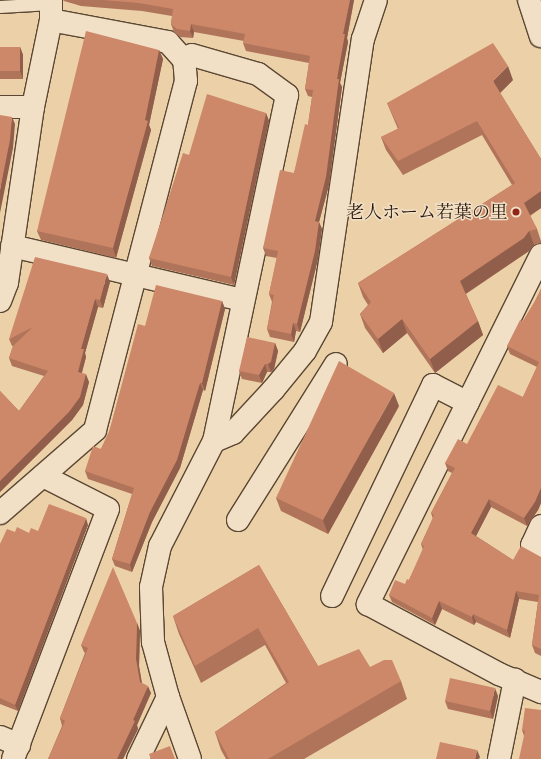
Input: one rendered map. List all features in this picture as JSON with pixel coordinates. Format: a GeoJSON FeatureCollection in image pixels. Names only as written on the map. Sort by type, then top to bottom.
{"type":"FeatureCollection","features":[{"type":"Feature","properties":{"kind":"street"},"geometry":{"type":"LineString","coordinates":[[214,441],[233,433],[273,390],[305,351],[320,322],[363,39],[376,0]]}},
{"type":"Feature","properties":{"kind":"street"},"geometry":{"type":"LineString","coordinates":[[0,301],[7,283],[33,107],[51,8],[168,42],[184,60],[186,81],[95,430],[0,514]]}},
{"type":"Feature","properties":{"kind":"street"},"geometry":{"type":"LineString","coordinates":[[184,60],[192,55],[258,74],[287,95],[214,441],[160,546],[151,587],[153,642],[168,697],[190,759]]}},
{"type":"Feature","properties":{"kind":"street"},"geometry":{"type":"LineString","coordinates":[[0,107],[33,107]]}},
{"type":"Feature","properties":{"kind":"street"},"geometry":{"type":"LineString","coordinates":[[12,246],[243,300]]}},
{"type":"Feature","properties":{"kind":"street"},"geometry":{"type":"LineString","coordinates":[[541,255],[368,604],[514,680],[541,692]]}},
{"type":"Feature","properties":{"kind":"street"},"geometry":{"type":"LineString","coordinates":[[238,520],[336,364]]}},
{"type":"Feature","properties":{"kind":"street"},"geometry":{"type":"LineString","coordinates":[[332,596],[433,385],[468,403]]}},
{"type":"Feature","properties":{"kind":"street"},"geometry":{"type":"LineString","coordinates":[[11,747],[108,509],[43,476]]}},
{"type":"Feature","properties":{"kind":"street"},"geometry":{"type":"LineString","coordinates":[[541,526],[532,545],[541,550]]}},
{"type":"Feature","properties":{"kind":"street"},"geometry":{"type":"LineString","coordinates":[[499,759],[514,680]]}},
{"type":"Feature","properties":{"kind":"street"},"geometry":{"type":"LineString","coordinates":[[138,759],[168,697]]}},
{"type":"Feature","properties":{"kind":"lane"},"geometry":{"type":"LineString","coordinates":[[0,7],[51,8]]}},
{"type":"Feature","properties":{"kind":"building"},"geometry":{"type":"Polygon","coordinates":[[[103,0],[350,0],[343,34],[345,34],[337,79],[339,79],[326,177],[315,221],[319,222],[315,251],[297,324],[293,323],[291,334],[267,329],[274,295],[269,294],[278,251],[263,248],[280,170],[294,173],[305,124],[308,125],[313,90],[305,89],[310,56],[243,43],[245,34],[191,24],[190,31],[177,29],[171,24],[173,9],[139,3],[103,0]]]}},
{"type":"Feature","properties":{"kind":"building"},"geometry":{"type":"Polygon","coordinates":[[[86,31],[159,50],[145,120],[148,121],[113,248],[37,231],[86,31]]]}},
{"type":"Feature","properties":{"kind":"building","name":"老人ホーム若葉の里"},"geometry":{"type":"Polygon","coordinates":[[[493,43],[508,66],[493,81],[541,159],[541,191],[524,203],[537,229],[529,231],[524,238],[460,281],[478,321],[430,359],[402,319],[378,339],[360,314],[371,302],[358,283],[515,183],[477,121],[398,161],[381,137],[399,128],[387,103],[493,43]]]}},
{"type":"Feature","properties":{"kind":"building"},"geometry":{"type":"Polygon","coordinates":[[[0,47],[20,47],[20,71],[0,71],[0,47]]]}},
{"type":"Feature","properties":{"kind":"building"},"geometry":{"type":"Polygon","coordinates":[[[207,94],[266,113],[231,277],[149,258],[183,153],[189,155],[207,94]]]}},
{"type":"Feature","properties":{"kind":"building"},"geometry":{"type":"Polygon","coordinates":[[[0,115],[12,117],[10,140],[0,190],[0,115]]]}},
{"type":"Feature","properties":{"kind":"building"},"geometry":{"type":"Polygon","coordinates":[[[35,257],[107,274],[100,300],[95,299],[81,349],[84,349],[78,372],[86,374],[80,397],[69,412],[0,481],[0,391],[19,411],[48,371],[9,358],[13,346],[33,327],[9,339],[35,257]]]}},
{"type":"Feature","properties":{"kind":"building"},"geometry":{"type":"Polygon","coordinates":[[[156,285],[222,301],[202,383],[200,383],[177,460],[149,514],[130,564],[112,559],[134,488],[85,471],[93,446],[101,449],[109,432],[138,324],[145,326],[156,285]]]}},
{"type":"Feature","properties":{"kind":"building"},"geometry":{"type":"Polygon","coordinates":[[[541,289],[541,488],[535,502],[524,518],[489,499],[471,533],[513,560],[521,546],[541,557],[541,649],[532,645],[539,595],[516,591],[507,630],[473,614],[472,617],[439,601],[432,618],[389,595],[395,580],[405,584],[407,579],[409,580],[424,546],[421,544],[434,515],[431,513],[455,468],[445,463],[458,439],[467,444],[498,385],[523,397],[539,362],[507,346],[520,320],[523,321],[541,289]]]}},
{"type":"Feature","properties":{"kind":"building"},"geometry":{"type":"Polygon","coordinates":[[[247,337],[275,343],[271,362],[265,364],[259,375],[239,371],[247,337]]]}},
{"type":"Feature","properties":{"kind":"building"},"geometry":{"type":"Polygon","coordinates":[[[339,361],[394,393],[323,520],[276,498],[339,361]]]}},
{"type":"Feature","properties":{"kind":"building"},"geometry":{"type":"Polygon","coordinates":[[[49,504],[86,518],[15,705],[0,698],[0,544],[7,529],[15,532],[17,527],[29,533],[31,528],[38,531],[49,504]]]}},
{"type":"Feature","properties":{"kind":"building"},"geometry":{"type":"Polygon","coordinates":[[[259,565],[318,666],[359,649],[370,667],[384,660],[392,660],[401,681],[268,759],[229,759],[215,732],[289,682],[258,628],[195,666],[173,616],[259,565]]]}},
{"type":"Feature","properties":{"kind":"building"},"geometry":{"type":"Polygon","coordinates":[[[113,567],[137,623],[136,659],[140,682],[148,686],[133,720],[135,721],[117,759],[48,759],[65,721],[60,718],[88,648],[81,645],[113,567]]]}},
{"type":"Feature","properties":{"kind":"building"},"geometry":{"type":"Polygon","coordinates":[[[450,678],[495,688],[490,711],[445,701],[450,678]]]}},
{"type":"Feature","properties":{"kind":"building"},"geometry":{"type":"Polygon","coordinates":[[[525,708],[541,710],[541,759],[519,759],[525,731],[522,730],[525,708]]]}},
{"type":"Feature","properties":{"kind":"building"},"geometry":{"type":"Polygon","coordinates":[[[440,742],[477,750],[475,759],[436,759],[440,742]]]}},
{"type":"Feature","properties":{"kind":"building"},"geometry":{"type":"Polygon","coordinates":[[[170,746],[175,759],[151,759],[149,754],[170,746]]]}},
{"type":"Feature","properties":{"kind":"place","name":"老人ホーム若葉の里"},"geometry":{"type":"Point","coordinates":[516,212]}}]}
